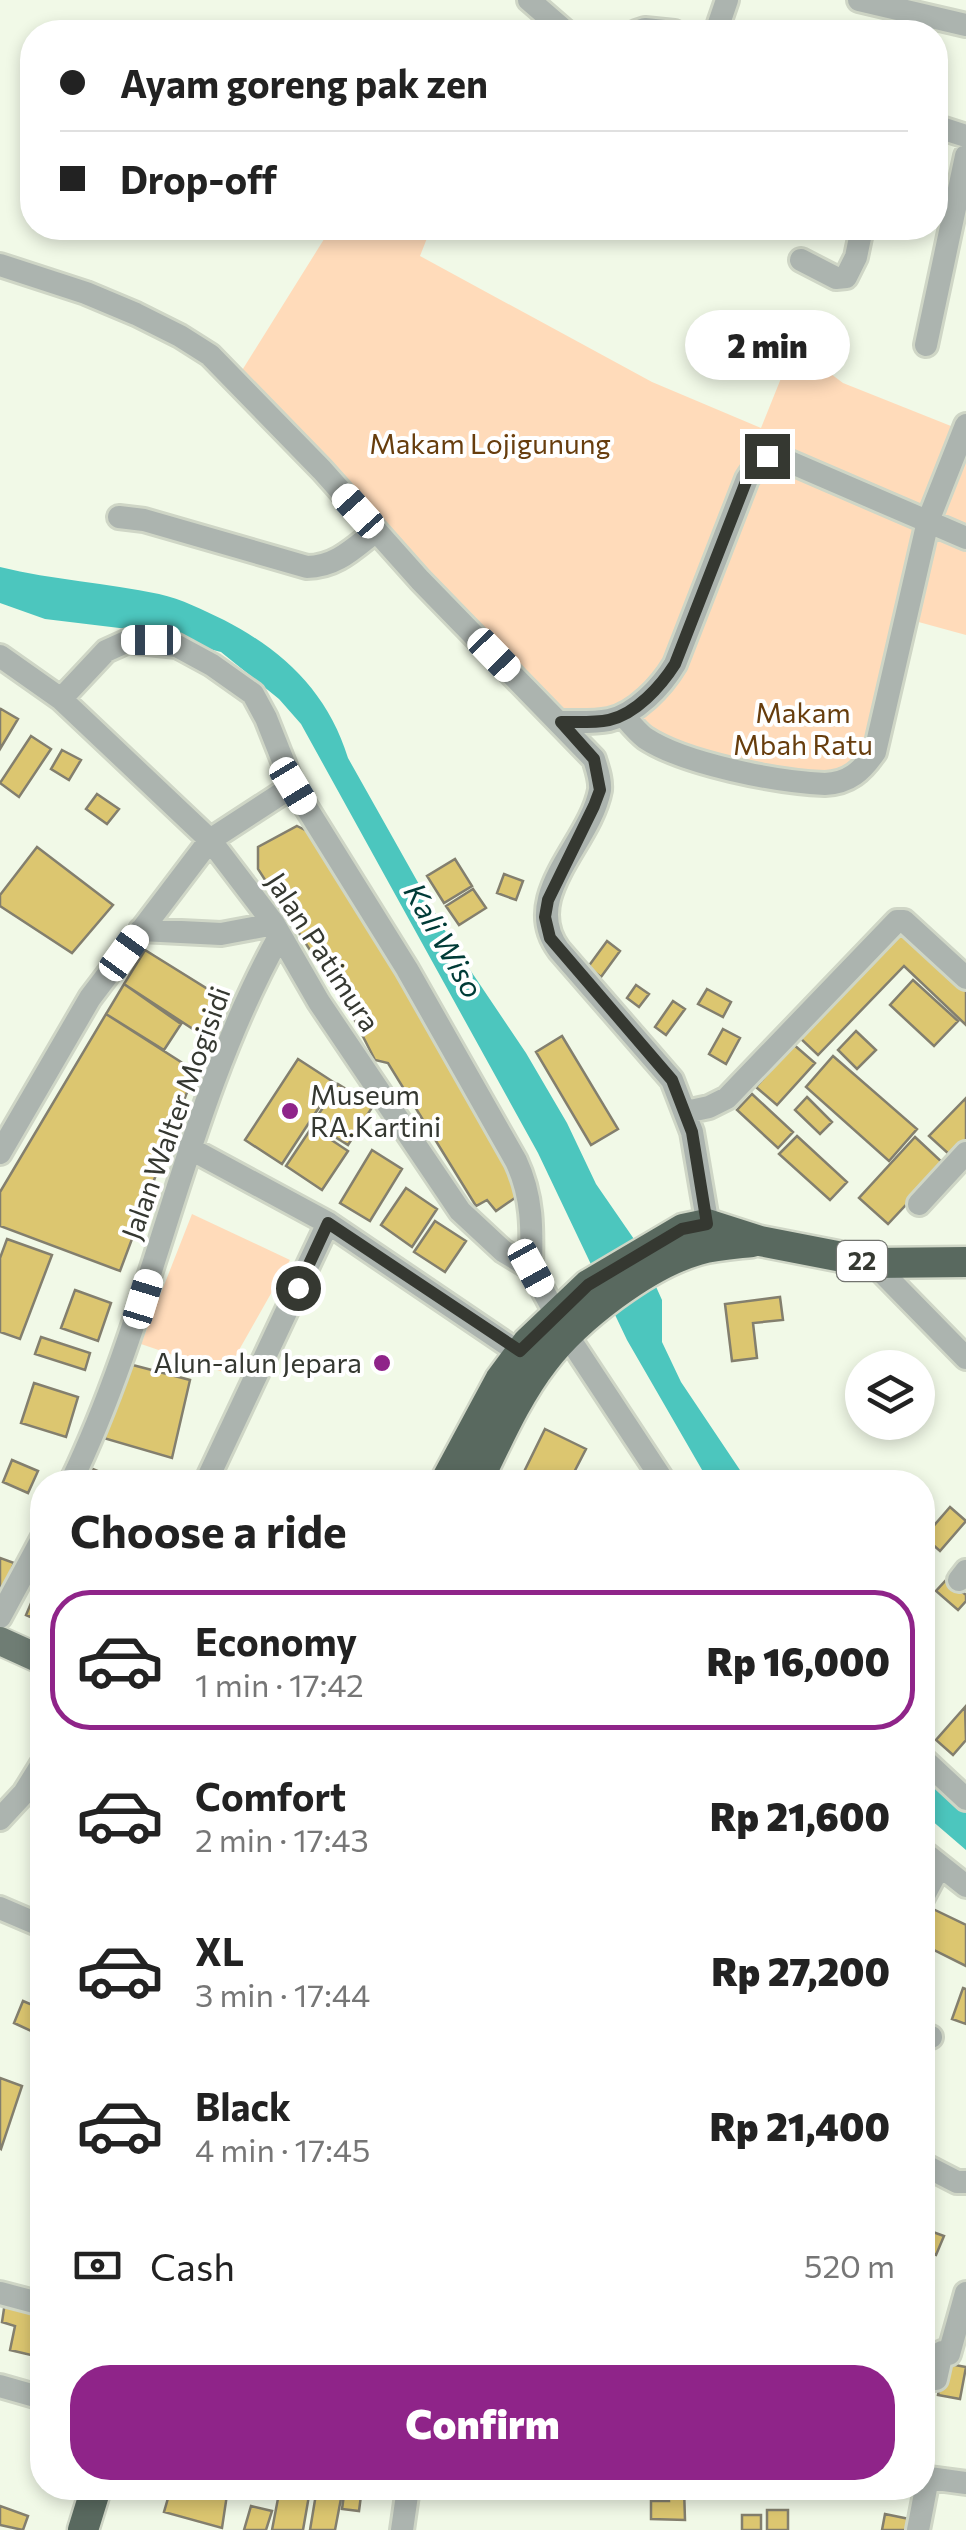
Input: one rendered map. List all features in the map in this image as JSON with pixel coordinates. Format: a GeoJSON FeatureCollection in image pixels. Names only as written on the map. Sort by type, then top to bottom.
{"type":"FeatureCollection","features":[{"type":"Feature","properties":{"kind":"highway","name":"22"},"geometry":{"type":"LineString","coordinates":[[452,1470],[487,1403],[561,1324],[593,1296],[669,1249],[709,1235],[873,1263],[966,1262]]}},
{"type":"Feature","properties":{"kind":"highway","name":"22"},"geometry":{"type":"LineString","coordinates":[[481,1470],[530,1360]]}},
{"type":"Feature","properties":{"kind":"highway"},"geometry":{"type":"LineString","coordinates":[[83,2530],[92,2500]]}},
{"type":"Feature","properties":{"kind":"main road"},"geometry":{"type":"LineString","coordinates":[[0,1620],[30,1634]]}},
{"type":"Feature","properties":{"kind":"main road"},"geometry":{"type":"LineString","coordinates":[[0,1640],[30,1654]]}},
{"type":"Feature","properties":{"kind":"street"},"geometry":{"type":"LineString","coordinates":[[529,0],[552,20]]}},
{"type":"Feature","properties":{"kind":"street"},"geometry":{"type":"LineString","coordinates":[[859,0],[945,20]]}},
{"type":"Feature","properties":{"kind":"street"},"geometry":{"type":"LineString","coordinates":[[926,345],[966,156]]}},
{"type":"Feature","properties":{"kind":"street"},"geometry":{"type":"LineString","coordinates":[[801,260],[836,278],[846,277],[858,240]]}},
{"type":"Feature","properties":{"kind":"street"},"geometry":{"type":"LineString","coordinates":[[0,265],[123,308],[210,355],[594,759],[600,790],[548,900],[545,917],[550,938],[672,1080],[686,1112],[709,1235]]}},
{"type":"Feature","properties":{"kind":"street"},"geometry":{"type":"LineString","coordinates":[[623,715],[642,736],[707,764],[824,784],[844,781],[864,769],[875,752],[928,521],[966,425]]}},
{"type":"Feature","properties":{"kind":"street"},"geometry":{"type":"LineString","coordinates":[[561,722],[607,721],[623,715],[660,686],[675,664],[747,479],[767,456],[776,456],[966,538]]}},
{"type":"Feature","properties":{"kind":"street"},"geometry":{"type":"LineString","coordinates":[[119,517],[144,520],[308,567],[335,562],[376,531]]}},
{"type":"Feature","properties":{"kind":"street"},"geometry":{"type":"LineString","coordinates":[[61,698],[106,651],[128,640],[177,646],[212,664],[253,694],[293,786],[407,970],[516,1161],[531,1208],[531,1268]]}},
{"type":"Feature","properties":{"kind":"street","name":"Jalan Patimura"},"geometry":{"type":"LineString","coordinates":[[0,656],[61,698],[210,840],[277,930],[348,1046],[460,1210],[491,1241],[531,1268],[561,1324],[656,1470]]}},
{"type":"Feature","properties":{"kind":"street"},"geometry":{"type":"LineString","coordinates":[[0,1153],[90,998],[210,840],[293,786]]}},
{"type":"Feature","properties":{"kind":"street"},"geometry":{"type":"LineString","coordinates":[[686,1112],[726,1098],[898,921],[904,921],[966,978]]}},
{"type":"Feature","properties":{"kind":"street"},"geometry":{"type":"LineString","coordinates":[[141,930],[221,934],[277,930]]}},
{"type":"Feature","properties":{"kind":"street","name":"Jalan Walter Mogisidi"},"geometry":{"type":"LineString","coordinates":[[76,1470],[131,1337],[190,1148],[277,930]]}},
{"type":"Feature","properties":{"kind":"street"},"geometry":{"type":"LineString","coordinates":[[190,1148],[328,1223],[530,1360]]}},
{"type":"Feature","properties":{"kind":"street"},"geometry":{"type":"LineString","coordinates":[[919,1204],[966,1152]]}},
{"type":"Feature","properties":{"kind":"street"},"geometry":{"type":"LineString","coordinates":[[212,1470],[328,1223]]}},
{"type":"Feature","properties":{"kind":"street"},"geometry":{"type":"LineString","coordinates":[[873,1263],[966,1358]]}},
{"type":"Feature","properties":{"kind":"street"},"geometry":{"type":"LineString","coordinates":[[0,1620],[30,1562]]}},
{"type":"Feature","properties":{"kind":"street"},"geometry":{"type":"LineString","coordinates":[[935,1770],[966,1800]]}},
{"type":"Feature","properties":{"kind":"street"},"geometry":{"type":"LineString","coordinates":[[0,1819],[30,1783]]}},
{"type":"Feature","properties":{"kind":"street"},"geometry":{"type":"LineString","coordinates":[[935,1862],[966,1886]]}},
{"type":"Feature","properties":{"kind":"street"},"geometry":{"type":"LineString","coordinates":[[0,1908],[30,1921]]}},
{"type":"Feature","properties":{"kind":"street"},"geometry":{"type":"LineString","coordinates":[[935,2175],[963,2185]]}},
{"type":"Feature","properties":{"kind":"street"},"geometry":{"type":"LineString","coordinates":[[0,2293],[30,2301]]}},
{"type":"Feature","properties":{"kind":"street"},"geometry":{"type":"LineString","coordinates":[[936,2379],[942,2352],[949,2354],[966,2293]]}},
{"type":"Feature","properties":{"kind":"street"},"geometry":{"type":"LineString","coordinates":[[0,2386],[30,2395]]}},
{"type":"Feature","properties":{"kind":"street"},"geometry":{"type":"LineString","coordinates":[[935,2479],[966,2484]]}},
{"type":"Feature","properties":{"kind":"street"},"geometry":{"type":"LineString","coordinates":[[402,2530],[406,2500]]}},
{"type":"Feature","properties":{"kind":"street"},"geometry":{"type":"LineString","coordinates":[[918,2530],[922,2500]]}},
{"type":"Feature","properties":{"kind":"green space"},"geometry":{"type":"Polygon","coordinates":[[[324,240],[426,240],[420,256],[652,382],[761,428],[794,346],[843,383],[966,432],[966,635],[904,618],[873,751],[844,780],[707,761],[622,713],[563,718],[241,372],[324,240]]]}},
{"type":"Feature","properties":{"kind":"green space"},"geometry":{"type":"Polygon","coordinates":[[[192,1214],[290,1260],[226,1373],[141,1344],[192,1214]]]}},
{"type":"Feature","properties":{"kind":"water","name":"Kali Wiso"},"geometry":{"type":"Polygon","coordinates":[[[0,567],[168,596],[246,632],[301,676],[329,713],[348,758],[452,943],[526,1053],[567,1123],[596,1184],[636,1242],[662,1300],[662,1342],[681,1382],[740,1470],[702,1470],[627,1340],[538,1153],[301,724],[279,699],[221,652],[136,630],[45,619],[0,603],[0,567]]]}},
{"type":"Feature","properties":{"kind":"water"},"geometry":{"type":"Polygon","coordinates":[[[935,1778],[966,1804],[966,1850],[935,1823],[935,1778]]]}},
{"type":"Feature","properties":{"kind":"building"},"geometry":{"type":"Polygon","coordinates":[[[0,711],[18,719],[0,749],[0,711]]]}},
{"type":"Feature","properties":{"kind":"building"},"geometry":{"type":"Polygon","coordinates":[[[31,736],[51,749],[19,797],[0,783],[31,736]]]}},
{"type":"Feature","properties":{"kind":"building"},"geometry":{"type":"Polygon","coordinates":[[[62,750],[81,760],[69,780],[51,769],[62,750]]]}},
{"type":"Feature","properties":{"kind":"building"},"geometry":{"type":"Polygon","coordinates":[[[97,794],[119,809],[107,824],[86,809],[97,794]]]}},
{"type":"Feature","properties":{"kind":"building"},"geometry":{"type":"Polygon","coordinates":[[[297,826],[309,832],[520,1173],[522,1193],[496,1211],[487,1200],[476,1206],[388,1063],[375,1060],[353,1017],[258,869],[258,847],[297,826]]]}},
{"type":"Feature","properties":{"kind":"building"},"geometry":{"type":"Polygon","coordinates":[[[37,847],[113,905],[72,953],[0,906],[0,895],[37,847]]]}},
{"type":"Feature","properties":{"kind":"building"},"geometry":{"type":"Polygon","coordinates":[[[455,859],[472,886],[444,903],[427,876],[455,859]]]}},
{"type":"Feature","properties":{"kind":"building"},"geometry":{"type":"Polygon","coordinates":[[[504,874],[523,881],[516,900],[497,893],[504,874]]]}},
{"type":"Feature","properties":{"kind":"building"},"geometry":{"type":"Polygon","coordinates":[[[473,889],[486,908],[459,925],[446,906],[473,889]]]}},
{"type":"Feature","properties":{"kind":"building"},"geometry":{"type":"Polygon","coordinates":[[[903,930],[966,990],[966,1025],[904,966],[818,1055],[800,1038],[903,930]]]}},
{"type":"Feature","properties":{"kind":"building"},"geometry":{"type":"Polygon","coordinates":[[[607,941],[620,951],[601,977],[588,967],[607,941]]]}},
{"type":"Feature","properties":{"kind":"building"},"geometry":{"type":"Polygon","coordinates":[[[145,950],[222,998],[199,1033],[124,984],[145,950]]]}},
{"type":"Feature","properties":{"kind":"building"},"geometry":{"type":"Polygon","coordinates":[[[913,980],[958,1021],[934,1046],[890,1005],[913,980]]]}},
{"type":"Feature","properties":{"kind":"building"},"geometry":{"type":"Polygon","coordinates":[[[124,984],[181,1024],[164,1050],[106,1014],[124,984]]]}},
{"type":"Feature","properties":{"kind":"building"},"geometry":{"type":"Polygon","coordinates":[[[636,985],[649,994],[639,1007],[627,998],[636,985]]]}},
{"type":"Feature","properties":{"kind":"building"},"geometry":{"type":"Polygon","coordinates":[[[707,989],[731,1002],[723,1017],[698,1004],[707,989]]]}},
{"type":"Feature","properties":{"kind":"building"},"geometry":{"type":"Polygon","coordinates":[[[673,1001],[685,1009],[666,1035],[655,1027],[673,1001]]]}},
{"type":"Feature","properties":{"kind":"building"},"geometry":{"type":"Polygon","coordinates":[[[106,1014],[195,1071],[120,1271],[0,1226],[0,1192],[106,1014]]]}},
{"type":"Feature","properties":{"kind":"building"},"geometry":{"type":"Polygon","coordinates":[[[723,1029],[740,1038],[726,1064],[709,1054],[723,1029]]]}},
{"type":"Feature","properties":{"kind":"building"},"geometry":{"type":"Polygon","coordinates":[[[856,1031],[876,1050],[857,1069],[838,1050],[856,1031]]]}},
{"type":"Feature","properties":{"kind":"building"},"geometry":{"type":"Polygon","coordinates":[[[562,1036],[618,1129],[591,1145],[536,1052],[562,1036]]]}},
{"type":"Feature","properties":{"kind":"building"},"geometry":{"type":"Polygon","coordinates":[[[793,1044],[815,1063],[777,1105],[756,1087],[793,1044]]]}},
{"type":"Feature","properties":{"kind":"building"},"geometry":{"type":"Polygon","coordinates":[[[833,1056],[917,1129],[889,1161],[806,1087],[833,1056]]]}},
{"type":"Feature","properties":{"kind":"building","name":"Museum RA.Kartini"},"geometry":{"type":"Polygon","coordinates":[[[298,1059],[335,1083],[282,1164],[245,1140],[298,1059]]]}},
{"type":"Feature","properties":{"kind":"building","name":"Museum RA.Kartini"},"geometry":{"type":"Polygon","coordinates":[[[338,1084],[373,1106],[348,1145],[313,1123],[338,1084]]]}},
{"type":"Feature","properties":{"kind":"building"},"geometry":{"type":"Polygon","coordinates":[[[752,1094],[793,1132],[778,1148],[737,1110],[752,1094]]]}},
{"type":"Feature","properties":{"kind":"building"},"geometry":{"type":"Polygon","coordinates":[[[807,1097],[832,1122],[820,1134],[795,1110],[807,1097]]]}},
{"type":"Feature","properties":{"kind":"building"},"geometry":{"type":"Polygon","coordinates":[[[966,1098],[966,1140],[951,1156],[929,1136],[966,1098]]]}},
{"type":"Feature","properties":{"kind":"building","name":"Museum RA.Kartini"},"geometry":{"type":"Polygon","coordinates":[[[312,1127],[348,1151],[322,1190],[286,1166],[312,1127]]]}},
{"type":"Feature","properties":{"kind":"building"},"geometry":{"type":"Polygon","coordinates":[[[797,1136],[847,1182],[830,1200],[779,1154],[797,1136]]]}},
{"type":"Feature","properties":{"kind":"building"},"geometry":{"type":"Polygon","coordinates":[[[915,1137],[944,1164],[888,1224],[859,1198],[915,1137]]]}},
{"type":"Feature","properties":{"kind":"building","name":"Museum RA.Kartini"},"geometry":{"type":"Polygon","coordinates":[[[372,1150],[402,1169],[370,1221],[340,1203],[372,1150]]]}},
{"type":"Feature","properties":{"kind":"building"},"geometry":{"type":"Polygon","coordinates":[[[406,1188],[437,1209],[412,1247],[381,1225],[406,1188]]]}},
{"type":"Feature","properties":{"kind":"building"},"geometry":{"type":"Polygon","coordinates":[[[435,1221],[466,1241],[445,1272],[414,1252],[435,1221]]]}},
{"type":"Feature","properties":{"kind":"building"},"geometry":{"type":"Polygon","coordinates":[[[7,1239],[52,1255],[20,1339],[0,1332],[0,1258],[7,1239]]]}},
{"type":"Feature","properties":{"kind":"building"},"geometry":{"type":"Polygon","coordinates":[[[75,1290],[111,1303],[98,1341],[61,1328],[75,1290]]]}},
{"type":"Feature","properties":{"kind":"building"},"geometry":{"type":"Polygon","coordinates":[[[780,1297],[783,1320],[753,1323],[757,1358],[732,1361],[725,1304],[780,1297]]]}},
{"type":"Feature","properties":{"kind":"building"},"geometry":{"type":"Polygon","coordinates":[[[41,1337],[90,1353],[85,1370],[35,1354],[41,1337]]]}},
{"type":"Feature","properties":{"kind":"building"},"geometry":{"type":"Polygon","coordinates":[[[125,1363],[190,1380],[172,1458],[100,1437],[125,1363]]]}},
{"type":"Feature","properties":{"kind":"building"},"geometry":{"type":"Polygon","coordinates":[[[34,1383],[78,1397],[66,1437],[21,1423],[34,1383]]]}},
{"type":"Feature","properties":{"kind":"building"},"geometry":{"type":"Polygon","coordinates":[[[545,1429],[586,1449],[575,1470],[525,1470],[545,1429]]]}},
{"type":"Feature","properties":{"kind":"building"},"geometry":{"type":"Polygon","coordinates":[[[12,1460],[36,1470],[30,1470],[28,1493],[3,1482],[12,1460]]]}},
{"type":"Feature","properties":{"kind":"building"},"geometry":{"type":"Polygon","coordinates":[[[950,1507],[966,1521],[940,1551],[935,1547],[935,1524],[950,1507]]]}},
{"type":"Feature","properties":{"kind":"building"},"geometry":{"type":"Polygon","coordinates":[[[0,1558],[14,1563],[0,1599],[0,1558]]]}},
{"type":"Feature","properties":{"kind":"building"},"geometry":{"type":"Polygon","coordinates":[[[947,1579],[966,1595],[958,1610],[936,1591],[947,1579]]]}},
{"type":"Feature","properties":{"kind":"building"},"geometry":{"type":"Polygon","coordinates":[[[965,1707],[966,1740],[953,1755],[936,1740],[965,1707]]]}},
{"type":"Feature","properties":{"kind":"building"},"geometry":{"type":"Polygon","coordinates":[[[935,1910],[966,1925],[966,1966],[935,1950],[935,1910]]]}},
{"type":"Feature","properties":{"kind":"building"},"geometry":{"type":"Polygon","coordinates":[[[963,1988],[966,1989],[966,2024],[952,2019],[963,1988]]]}},
{"type":"Feature","properties":{"kind":"building"},"geometry":{"type":"Polygon","coordinates":[[[23,2001],[30,2004],[30,2030],[14,2023],[23,2001]]]}},
{"type":"Feature","properties":{"kind":"building"},"geometry":{"type":"Polygon","coordinates":[[[0,2078],[22,2086],[1,2149],[0,2148],[0,2078]]]}},
{"type":"Feature","properties":{"kind":"building"},"geometry":{"type":"Polygon","coordinates":[[[935,2233],[944,2236],[935,2255],[935,2233]]]}},
{"type":"Feature","properties":{"kind":"building"},"geometry":{"type":"Polygon","coordinates":[[[5,2302],[30,2308],[30,2355],[10,2350],[15,2326],[2,2322],[5,2302]]]}},
{"type":"Feature","properties":{"kind":"building"},"geometry":{"type":"Polygon","coordinates":[[[944,2363],[966,2367],[960,2399],[938,2395],[944,2363]]]}},
{"type":"Feature","properties":{"kind":"building"},"geometry":{"type":"Polygon","coordinates":[[[168,2500],[226,2500],[222,2528],[164,2512],[168,2500]]]}},
{"type":"Feature","properties":{"kind":"building"},"geometry":{"type":"Polygon","coordinates":[[[278,2500],[308,2500],[303,2530],[272,2530],[278,2500]]]}},
{"type":"Feature","properties":{"kind":"building"},"geometry":{"type":"Polygon","coordinates":[[[315,2500],[341,2500],[335,2530],[310,2530],[315,2500]]]}},
{"type":"Feature","properties":{"kind":"building"},"geometry":{"type":"Polygon","coordinates":[[[343,2500],[360,2500],[359,2511],[342,2509],[343,2500]]]}},
{"type":"Feature","properties":{"kind":"building"},"geometry":{"type":"Polygon","coordinates":[[[684,2500],[685,2520],[651,2519],[651,2501],[684,2500]]]}},
{"type":"Feature","properties":{"kind":"building"},"geometry":{"type":"Polygon","coordinates":[[[0,2506],[28,2516],[23,2530],[0,2525],[0,2506]]]}},
{"type":"Feature","properties":{"kind":"building"},"geometry":{"type":"Polygon","coordinates":[[[251,2506],[272,2511],[266,2530],[244,2530],[251,2506]]]}},
{"type":"Feature","properties":{"kind":"building"},"geometry":{"type":"Polygon","coordinates":[[[767,2510],[788,2510],[788,2530],[767,2530],[767,2510]]]}},
{"type":"Feature","properties":{"kind":"building"},"geometry":{"type":"Polygon","coordinates":[[[885,2514],[919,2521],[917,2530],[882,2530],[885,2514]]]}},
{"type":"Feature","properties":{"kind":"building"},"geometry":{"type":"Polygon","coordinates":[[[742,2515],[761,2515],[761,2530],[742,2530],[742,2515]]]}},
{"type":"Feature","properties":{"kind":"place","name":"Museum RA.Kartini"},"geometry":{"type":"Point","coordinates":[290,1111]}},
{"type":"Feature","properties":{"kind":"place","name":"Alun-alun Jepara"},"geometry":{"type":"Point","coordinates":[382,1363]}},
{"type":"Feature","properties":{"kind":"route"},"geometry":{"type":"LineString","coordinates":[[298,1288],[328,1223],[520,1351],[588,1285],[682,1229],[707,1224],[692,1132],[672,1080],[550,938],[545,910],[600,790],[594,759],[561,722],[607,721],[623,715],[667,678],[747,479],[767,456]]}},
{"type":"Feature","properties":{"kind":"park label","name":"Makam Lojigunung"},"geometry":{"type":"Point","coordinates":[490,444]}},
{"type":"Feature","properties":{"kind":"park label","name":"Makam Mbah Ratu"},"geometry":{"type":"Point","coordinates":[803,729]}}]}
